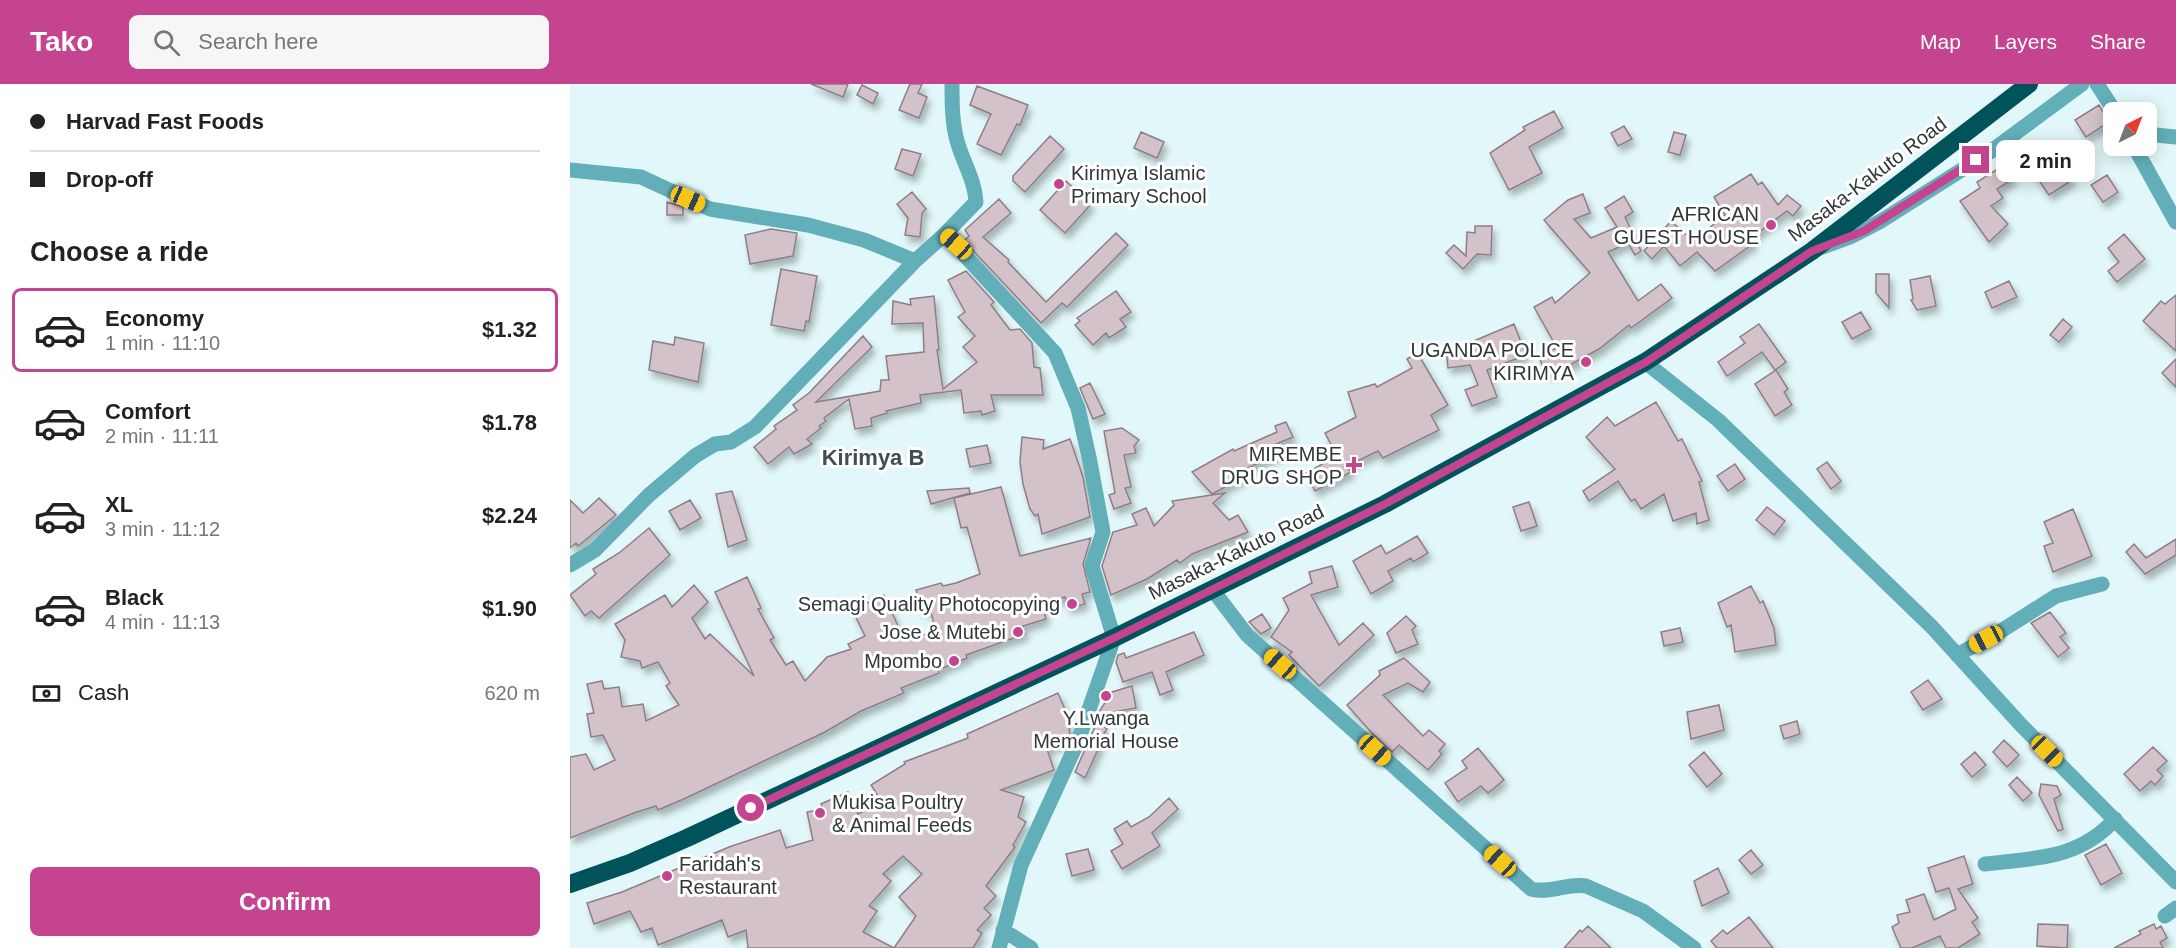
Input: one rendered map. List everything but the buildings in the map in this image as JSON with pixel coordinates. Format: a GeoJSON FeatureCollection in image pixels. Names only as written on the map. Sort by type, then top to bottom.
{"type":"FeatureCollection","features":[{"type":"Feature","properties":{"kind":"highway","name":"Masaka-Kakuto Road"},"geometry":{"type":"LineString","coordinates":[[570,884],[630,863],[687,838],[1114,638],[1385,504],[1646,362],[1812,251],[2029,84]]}},
{"type":"Feature","properties":{"kind":"street"},"geometry":{"type":"LineString","coordinates":[[570,565],[595,550],[649,495],[694,456],[715,444],[731,442],[755,427],[915,261],[976,202],[970,172],[958,144],[953,120],[952,84]]}},
{"type":"Feature","properties":{"kind":"street"},"geometry":{"type":"LineString","coordinates":[[1812,251],[1850,237],[1881,220],[1990,152],[2082,84]]}},
{"type":"Feature","properties":{"kind":"street"},"geometry":{"type":"LineString","coordinates":[[2097,84],[2109,102]]}},
{"type":"Feature","properties":{"kind":"street"},"geometry":{"type":"LineString","coordinates":[[2157,135],[2176,137]]}},
{"type":"Feature","properties":{"kind":"street"},"geometry":{"type":"LineString","coordinates":[[2140,156],[2175,216]]}},
{"type":"Feature","properties":{"kind":"street"},"geometry":{"type":"LineString","coordinates":[[570,170],[641,177],[710,209],[808,225],[864,240],[915,261]]}},
{"type":"Feature","properties":{"kind":"street"},"geometry":{"type":"LineString","coordinates":[[945,234],[1055,353],[1062,365],[1078,408],[1089,457],[1103,532],[1092,566],[1114,638],[1078,741],[1021,865],[999,948]]}},
{"type":"Feature","properties":{"kind":"street"},"geometry":{"type":"LineString","coordinates":[[1646,362],[1718,420],[1932,627],[2021,725],[2176,882]]}},
{"type":"Feature","properties":{"kind":"street"},"geometry":{"type":"LineString","coordinates":[[1957,655],[2001,632],[2056,596],[2102,584]]}},
{"type":"Feature","properties":{"kind":"street"},"geometry":{"type":"LineString","coordinates":[[1212,589],[1247,635],[1531,889],[1541,891],[1577,885],[1586,886],[1643,910],[1694,948]]}},
{"type":"Feature","properties":{"kind":"street"},"geometry":{"type":"LineString","coordinates":[[1986,864],[2074,849],[2100,835],[2115,819]]}},
{"type":"Feature","properties":{"kind":"street"},"geometry":{"type":"LineString","coordinates":[[1003,930],[1031,948]]}},
{"type":"Feature","properties":{"kind":"place","name":"Kirimya Islamic Primary School"},"geometry":{"type":"Point","coordinates":[1059,184]}},
{"type":"Feature","properties":{"kind":"place","name":"AFRICAN GUEST HOUSE"},"geometry":{"type":"Point","coordinates":[1771,225]}},
{"type":"Feature","properties":{"kind":"place","name":"UGANDA POLICE KIRIMYA"},"geometry":{"type":"Point","coordinates":[1586,362]}},
{"type":"Feature","properties":{"kind":"place","name":"MIREMBE DRUG SHOP"},"geometry":{"type":"Point","coordinates":[1354,465]}},
{"type":"Feature","properties":{"kind":"place","name":"Semagi Quality Photocopying"},"geometry":{"type":"Point","coordinates":[1072,604]}},
{"type":"Feature","properties":{"kind":"place","name":"Jose & Mutebi"},"geometry":{"type":"Point","coordinates":[1018,632]}},
{"type":"Feature","properties":{"kind":"place","name":"Mpombo"},"geometry":{"type":"Point","coordinates":[954,661]}},
{"type":"Feature","properties":{"kind":"place","name":"Y.Lwanga Memorial House"},"geometry":{"type":"Point","coordinates":[1106,696]}},
{"type":"Feature","properties":{"kind":"place","name":"Mukisa Poultry & Animal Feeds"},"geometry":{"type":"Point","coordinates":[820,813]}},
{"type":"Feature","properties":{"kind":"place","name":"Faridah's Restaurant"},"geometry":{"type":"Point","coordinates":[667,876]}},
{"type":"Feature","properties":{"kind":"district","name":"Kirimya B"},"geometry":{"type":"Point","coordinates":[873,457]}},
{"type":"Feature","properties":{"kind":"route"},"geometry":{"type":"LineString","coordinates":[[751,808],[1114,638],[1385,504],[1646,362],[1812,251],[1864,231],[1976,160]]}}]}
